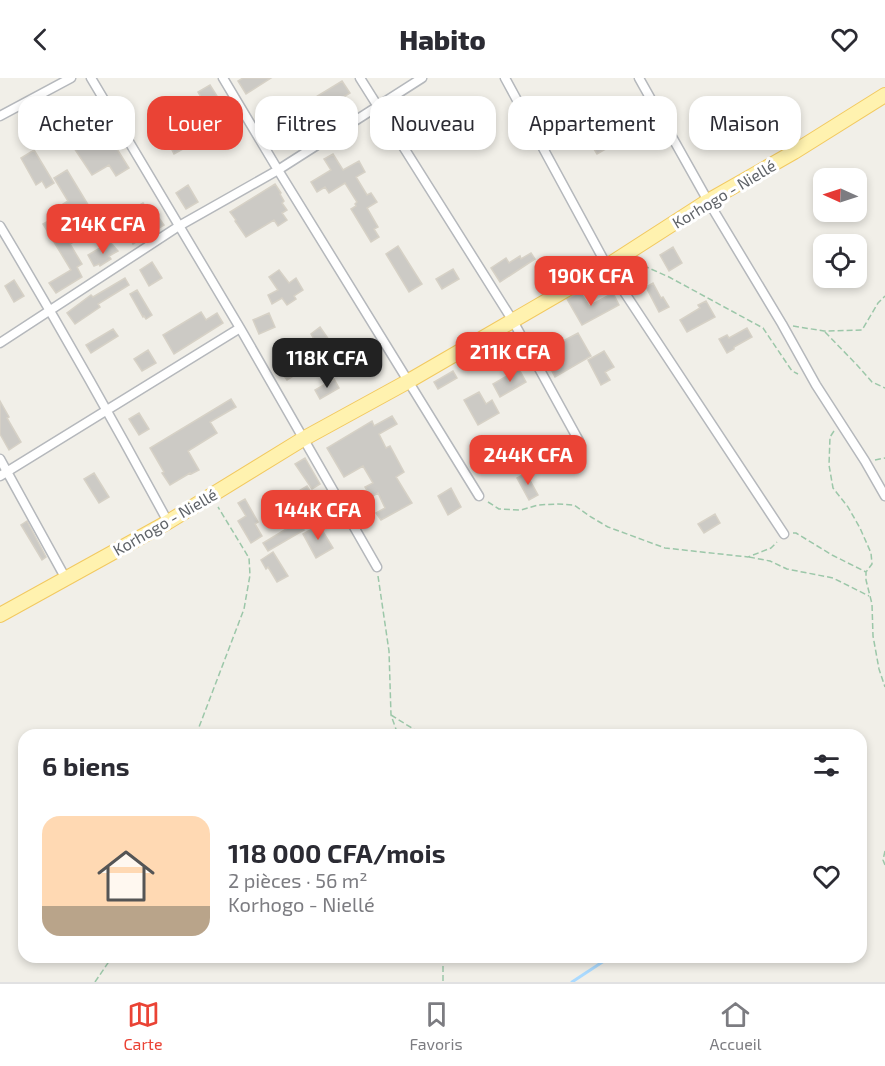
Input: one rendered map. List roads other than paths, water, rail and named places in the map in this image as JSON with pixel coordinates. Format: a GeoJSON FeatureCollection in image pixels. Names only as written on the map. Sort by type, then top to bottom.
{"type":"FeatureCollection","features":[{"type":"Feature","properties":{"kind":"main road","name":"Korhogo - Niellé"},"geometry":{"type":"LineString","coordinates":[[0,615],[168,522],[303,439],[407,382],[607,266],[708,201],[794,152],[885,95]]}},
{"type":"Feature","properties":{"kind":"street"},"geometry":{"type":"LineString","coordinates":[[0,116],[71,78]]}},
{"type":"Feature","properties":{"kind":"street"},"geometry":{"type":"LineString","coordinates":[[91,78],[240,327],[377,567]]}},
{"type":"Feature","properties":{"kind":"street"},"geometry":{"type":"LineString","coordinates":[[223,78],[407,382],[479,496]]}},
{"type":"Feature","properties":{"kind":"street"},"geometry":{"type":"LineString","coordinates":[[360,78],[371,96]]}},
{"type":"Feature","properties":{"kind":"street"},"geometry":{"type":"LineString","coordinates":[[395,96],[422,78]]}},
{"type":"Feature","properties":{"kind":"street"},"geometry":{"type":"LineString","coordinates":[[505,78],[607,266],[784,534]]}},
{"type":"Feature","properties":{"kind":"street"},"geometry":{"type":"LineString","coordinates":[[639,78],[816,385],[885,496]]}},
{"type":"Feature","properties":{"kind":"street"},"geometry":{"type":"LineString","coordinates":[[0,343],[179,226],[278,170],[370,112]]}},
{"type":"Feature","properties":{"kind":"street"},"geometry":{"type":"LineString","coordinates":[[405,150],[513,321],[579,441]]}},
{"type":"Feature","properties":{"kind":"street"},"geometry":{"type":"LineString","coordinates":[[0,226],[108,410],[168,522]]}},
{"type":"Feature","properties":{"kind":"street"},"geometry":{"type":"LineString","coordinates":[[4,474],[240,327]]}},
{"type":"Feature","properties":{"kind":"street"},"geometry":{"type":"LineString","coordinates":[[0,459],[4,474],[66,579]]}},
{"type":"Feature","properties":{"kind":"waterway"},"geometry":{"type":"LineString","coordinates":[[572,982],[601,963]]}}]}
